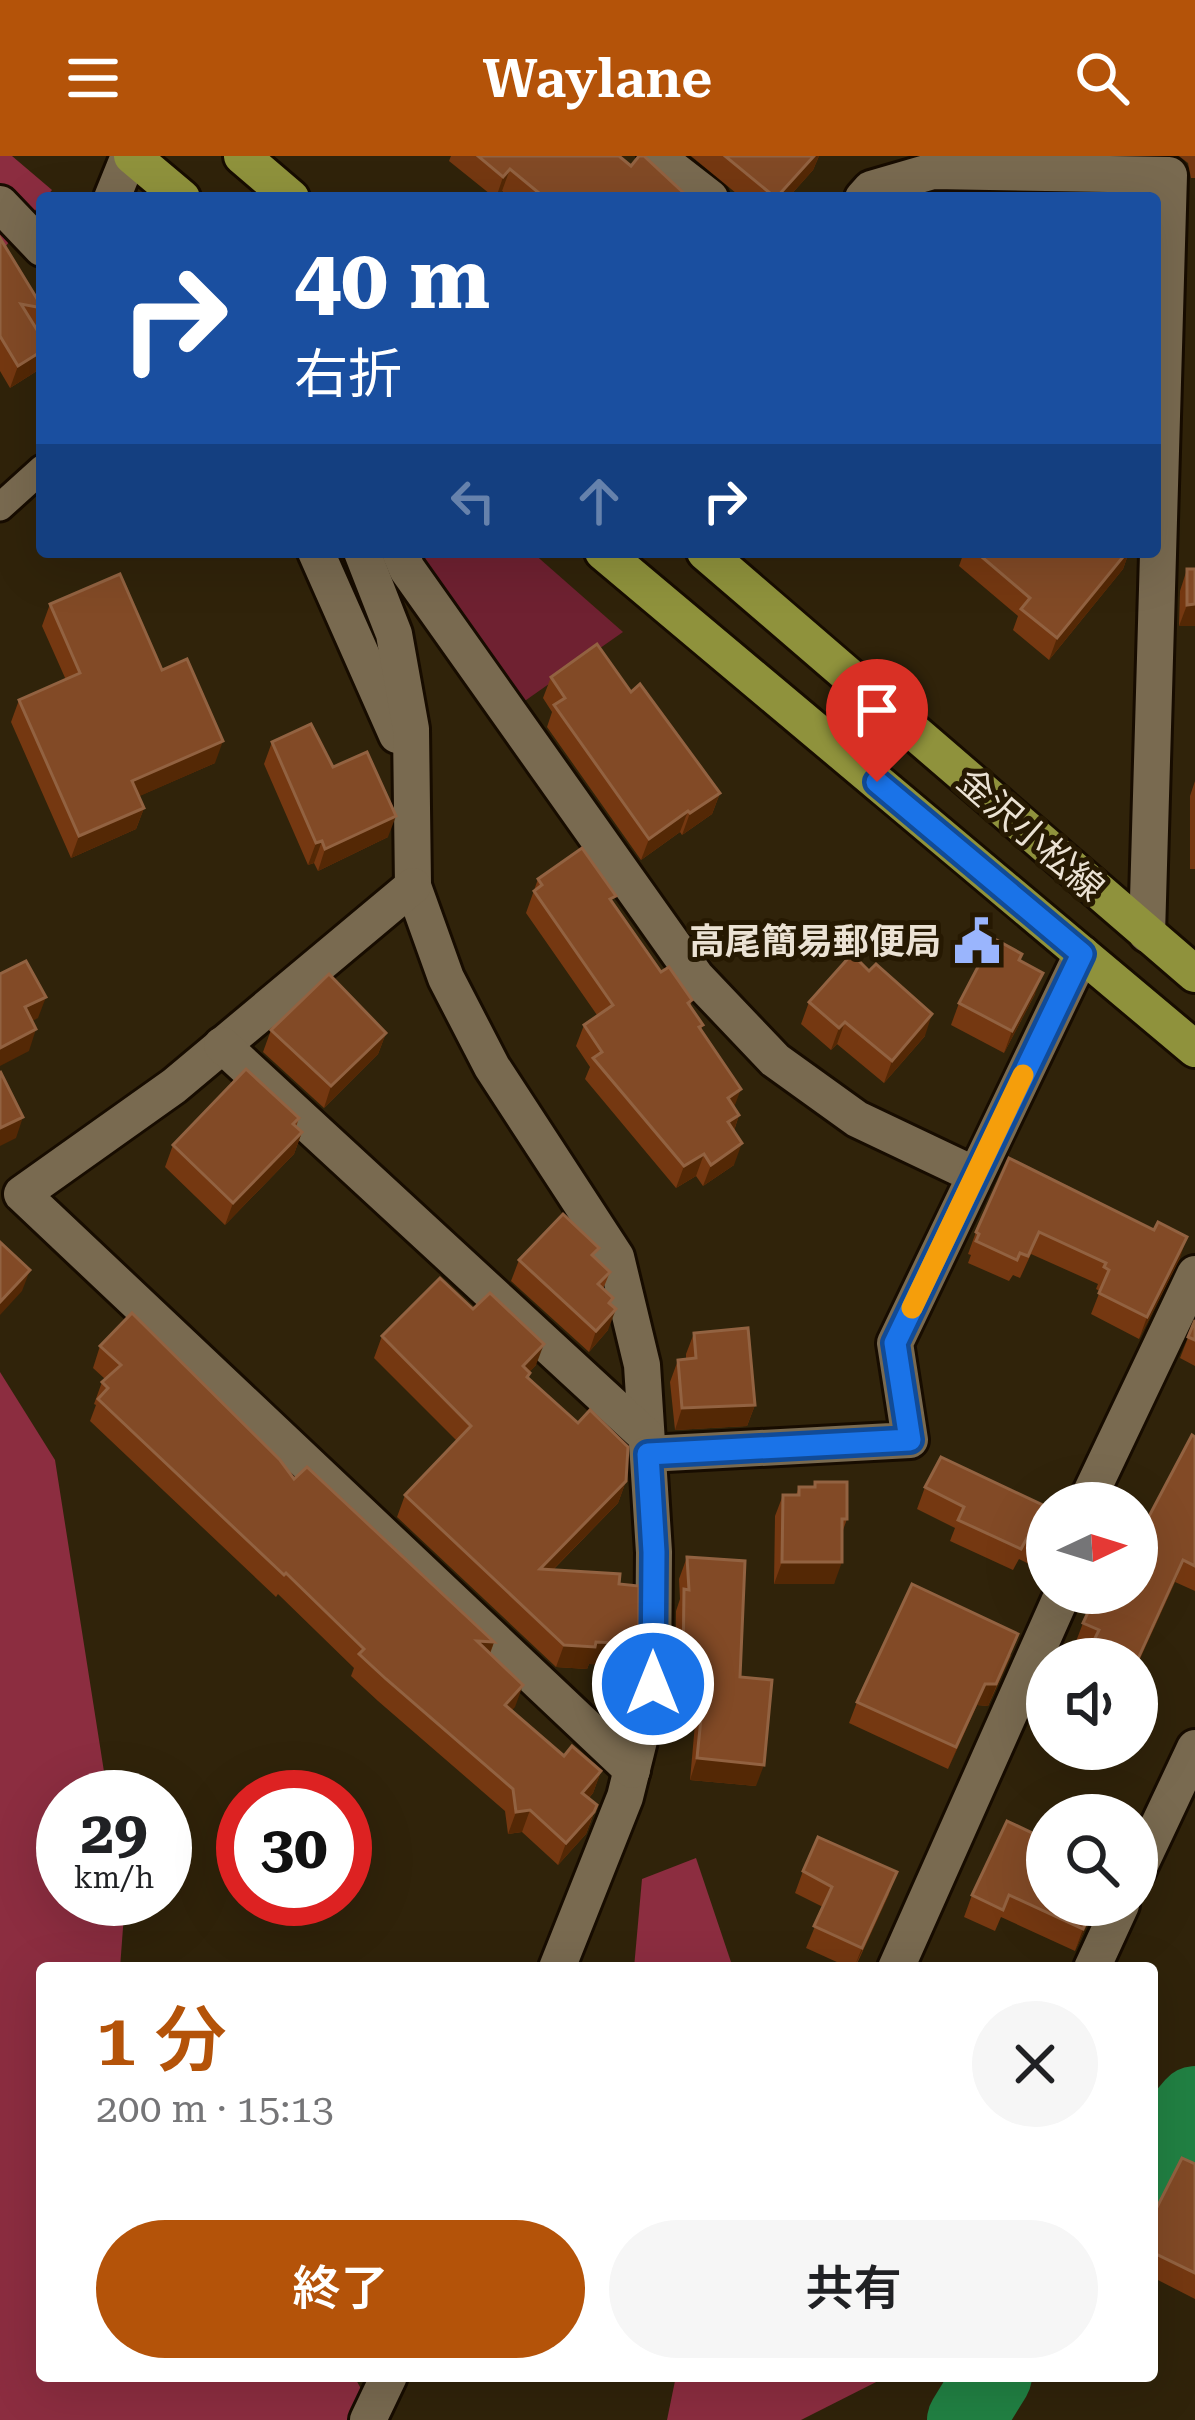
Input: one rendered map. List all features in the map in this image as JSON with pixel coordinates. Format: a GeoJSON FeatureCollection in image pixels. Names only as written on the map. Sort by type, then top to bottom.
{"type":"FeatureCollection","features":[{"type":"Feature","properties":{"kind":"main road"},"geometry":{"type":"LineString","coordinates":[[130,156],[175,192]]}},
{"type":"Feature","properties":{"kind":"main road"},"geometry":{"type":"LineString","coordinates":[[242,156],[285,192]]}},
{"type":"Feature","properties":{"kind":"main road","name":"金沢小松線"},"geometry":{"type":"LineString","coordinates":[[610,558],[1195,1049]]}},
{"type":"Feature","properties":{"kind":"main road","name":"金沢小松線"},"geometry":{"type":"LineString","coordinates":[[712,558],[1195,974]]}},
{"type":"Feature","properties":{"kind":"street"},"geometry":{"type":"LineString","coordinates":[[115,192],[130,156]]}},
{"type":"Feature","properties":{"kind":"street"},"geometry":{"type":"LineString","coordinates":[[656,156],[702,192]]}},
{"type":"Feature","properties":{"kind":"street"},"geometry":{"type":"LineString","coordinates":[[869,192],[932,171],[1168,175],[1161,391]]}},
{"type":"Feature","properties":{"kind":"street"},"geometry":{"type":"LineString","coordinates":[[0,204],[36,242]]}},
{"type":"Feature","properties":{"kind":"street"},"geometry":{"type":"LineString","coordinates":[[319,558],[411,766]]}},
{"type":"Feature","properties":{"kind":"street"},"geometry":{"type":"LineString","coordinates":[[364,558],[394,634],[411,729],[413,886],[446,978],[492,1067],[616,1257],[642,1365],[654,1552],[653,1684],[632,1770],[558,1962]]}},
{"type":"Feature","properties":{"kind":"street"},"geometry":{"type":"LineString","coordinates":[[403,558],[696,977],[775,1060],[841,1107],[975,1175]]}},
{"type":"Feature","properties":{"kind":"street"},"geometry":{"type":"LineString","coordinates":[[1133,558],[1155,577]]}},
{"type":"Feature","properties":{"kind":"street"},"geometry":{"type":"LineString","coordinates":[[1147,934],[1156,558]]}},
{"type":"Feature","properties":{"kind":"street"},"geometry":{"type":"LineString","coordinates":[[413,886],[174,1086],[22,1194],[632,1770]]}},
{"type":"Feature","properties":{"kind":"street"},"geometry":{"type":"LineString","coordinates":[[222,1045],[647,1445],[910,1440],[895,1343],[1082,954]]}},
{"type":"Feature","properties":{"kind":"street"},"geometry":{"type":"LineString","coordinates":[[1096,1482],[1195,1274]]}},
{"type":"Feature","properties":{"kind":"street"},"geometry":{"type":"LineString","coordinates":[[899,1962],[1054,1614]]}},
{"type":"Feature","properties":{"kind":"street"},"geometry":{"type":"LineString","coordinates":[[1158,1826],[1195,1748]]}},
{"type":"Feature","properties":{"kind":"street"},"geometry":{"type":"LineString","coordinates":[[1095,1962],[1111,1926]]}},
{"type":"Feature","properties":{"kind":"street"},"geometry":{"type":"LineString","coordinates":[[368,2420],[386,2382]]}},
{"type":"Feature","properties":{"kind":"lane"},"geometry":{"type":"LineString","coordinates":[[0,507],[36,474]]}},
{"type":"Feature","properties":{"kind":"shaded area"},"geometry":{"type":"Polygon","coordinates":[[[0,156],[12,156],[52,190],[36,192],[36,209],[0,253],[0,156]]]}},
{"type":"Feature","properties":{"kind":"shaded area"},"geometry":{"type":"Polygon","coordinates":[[[419,558],[539,558],[623,632],[519,705],[419,558]]]}},
{"type":"Feature","properties":{"kind":"shaded area"},"geometry":{"type":"Polygon","coordinates":[[[0,1372],[55,1460],[104,1770],[36,1770],[36,1926],[123,1926],[120,1962],[36,1962],[36,2382],[357,2382],[378,2420],[0,2420],[0,1372]]]}},
{"type":"Feature","properties":{"kind":"shaded area"},"geometry":{"type":"Polygon","coordinates":[[[696,1858],[731,1962],[635,1962],[642,1879],[696,1858]]]}},
{"type":"Feature","properties":{"kind":"shaded area"},"geometry":{"type":"Polygon","coordinates":[[[675,2382],[876,2382],[801,2420],[667,2420],[675,2382]]]}},
{"type":"Feature","properties":{"kind":"building"},"geometry":{"type":"Polygon","coordinates":[[[478,156],[619,156],[631,166],[644,156],[683,192],[538,192],[510,169],[503,177],[478,156]]]}},
{"type":"Feature","properties":{"kind":"building"},"geometry":{"type":"Polygon","coordinates":[[[725,156],[814,156],[781,192],[769,192],[725,156]]]}},
{"type":"Feature","properties":{"kind":"building"},"geometry":{"type":"Polygon","coordinates":[[[0,238],[36,297],[36,307],[21,304],[36,328],[36,355],[18,366],[0,336],[0,238]]]}},
{"type":"Feature","properties":{"kind":"building"},"geometry":{"type":"Polygon","coordinates":[[[983,558],[1122,558],[1057,638],[1021,609],[1030,598],[983,558]]]}},
{"type":"Feature","properties":{"kind":"building"},"geometry":{"type":"Polygon","coordinates":[[[1187,569],[1195,569],[1195,604],[1187,605],[1187,569]]]}},
{"type":"Feature","properties":{"kind":"building"},"geometry":{"type":"Polygon","coordinates":[[[120,574],[162,670],[187,659],[223,741],[132,781],[144,808],[79,836],[19,700],[80,673],[50,604],[120,574]]]}},
{"type":"Feature","properties":{"kind":"building"},"geometry":{"type":"Polygon","coordinates":[[[597,644],[631,692],[640,684],[720,793],[649,839],[554,705],[565,698],[551,677],[597,644]]]}},
{"type":"Feature","properties":{"kind":"building"},"geometry":{"type":"Polygon","coordinates":[[[311,724],[333,767],[367,752],[396,816],[325,849],[322,841],[316,843],[272,742],[311,724]]]}},
{"type":"Feature","properties":{"kind":"building"},"geometry":{"type":"Polygon","coordinates":[[[582,848],[616,896],[610,899],[661,972],[669,967],[692,1000],[688,1003],[703,1025],[699,1027],[741,1089],[728,1098],[739,1115],[728,1122],[742,1143],[711,1165],[704,1154],[684,1166],[593,1058],[602,1052],[584,1025],[613,1005],[534,891],[542,885],[538,879],[582,848]]]}},
{"type":"Feature","properties":{"kind":"building"},"geometry":{"type":"Polygon","coordinates":[[[993,938],[1043,973],[1012,1031],[959,1003],[993,938]]]}},
{"type":"Feature","properties":{"kind":"building"},"geometry":{"type":"Polygon","coordinates":[[[852,954],[869,971],[876,964],[932,1014],[892,1061],[845,1022],[839,1028],[809,1002],[852,954]]]}},
{"type":"Feature","properties":{"kind":"building"},"geometry":{"type":"Polygon","coordinates":[[[26,961],[46,997],[25,1007],[36,1029],[0,1048],[0,974],[26,961]]]}},
{"type":"Feature","properties":{"kind":"building"},"geometry":{"type":"Polygon","coordinates":[[[329,974],[386,1033],[331,1086],[271,1030],[329,974]]]}},
{"type":"Feature","properties":{"kind":"building"},"geometry":{"type":"Polygon","coordinates":[[[246,1069],[299,1118],[293,1124],[302,1132],[233,1203],[173,1145],[246,1069]]]}},
{"type":"Feature","properties":{"kind":"building"},"geometry":{"type":"Polygon","coordinates":[[[0,1071],[23,1117],[0,1128],[0,1071]]]}},
{"type":"Feature","properties":{"kind":"building"},"geometry":{"type":"Polygon","coordinates":[[[1009,1158],[1154,1230],[1158,1222],[1187,1237],[1147,1317],[1099,1293],[1109,1270],[1106,1263],[1039,1232],[1028,1256],[1020,1253],[1017,1260],[976,1241],[1009,1158]]]}},
{"type":"Feature","properties":{"kind":"building"},"geometry":{"type":"Polygon","coordinates":[[[563,1214],[599,1248],[592,1255],[610,1272],[598,1284],[613,1298],[609,1303],[616,1309],[596,1331],[519,1260],[563,1214]]]}},
{"type":"Feature","properties":{"kind":"building"},"geometry":{"type":"Polygon","coordinates":[[[0,1242],[30,1270],[0,1302],[0,1242]]]}},
{"type":"Feature","properties":{"kind":"building"},"geometry":{"type":"Polygon","coordinates":[[[440,1278],[473,1309],[490,1293],[544,1344],[523,1366],[530,1373],[527,1377],[578,1423],[590,1410],[628,1447],[626,1481],[540,1569],[620,1574],[619,1584],[639,1586],[639,1644],[564,1645],[405,1495],[471,1426],[382,1336],[440,1278]]]}},
{"type":"Feature","properties":{"kind":"building"},"geometry":{"type":"Polygon","coordinates":[[[132,1313],[294,1479],[307,1467],[494,1642],[477,1641],[523,1685],[505,1705],[564,1756],[572,1746],[601,1771],[582,1793],[597,1805],[594,1812],[566,1843],[530,1810],[516,1812],[513,1789],[359,1654],[364,1649],[98,1399],[108,1388],[102,1382],[121,1365],[100,1346],[132,1313]]]}},
{"type":"Feature","properties":{"kind":"building"},"geometry":{"type":"Polygon","coordinates":[[[748,1328],[755,1405],[682,1408],[678,1360],[696,1358],[694,1333],[748,1328]]]}},
{"type":"Feature","properties":{"kind":"building"},"geometry":{"type":"Polygon","coordinates":[[[1192,1435],[1195,1566],[1183,1560],[1147,1638],[1095,1638],[1099,1630],[1083,1623],[1087,1614],[1158,1614],[1158,1499],[1192,1435]]]}},
{"type":"Feature","properties":{"kind":"building"},"geometry":{"type":"Polygon","coordinates":[[[941,1457],[1026,1497],[1026,1540],[1021,1549],[958,1520],[964,1507],[925,1487],[941,1457]]]}},
{"type":"Feature","properties":{"kind":"building"},"geometry":{"type":"Polygon","coordinates":[[[815,1482],[847,1482],[842,1562],[782,1562],[783,1495],[799,1495],[799,1487],[815,1487],[815,1482]]]}},
{"type":"Feature","properties":{"kind":"building"},"geometry":{"type":"Polygon","coordinates":[[[687,1557],[745,1561],[740,1677],[772,1680],[764,1765],[697,1758],[706,1669],[683,1667],[687,1557]]]}},
{"type":"Feature","properties":{"kind":"building"},"geometry":{"type":"Polygon","coordinates":[[[912,1584],[1018,1634],[996,1684],[985,1684],[956,1747],[857,1702],[912,1584]]]}},
{"type":"Feature","properties":{"kind":"building"},"geometry":{"type":"Polygon","coordinates":[[[1007,1821],[1026,1830],[1026,1903],[1009,1895],[1003,1910],[972,1895],[1007,1821]]]}},
{"type":"Feature","properties":{"kind":"building"},"geometry":{"type":"Polygon","coordinates":[[[818,1837],[897,1872],[862,1948],[814,1926],[832,1887],[803,1871],[818,1837]]]}},
{"type":"Feature","properties":{"kind":"building"},"geometry":{"type":"Polygon","coordinates":[[[1182,2158],[1195,2164],[1195,2273],[1158,2255],[1158,2205],[1182,2158]]]}},
{"type":"Feature","properties":{"kind":"waterway"},"geometry":{"type":"LineString","coordinates":[[1158,2160],[1195,2105]]}},
{"type":"Feature","properties":{"kind":"waterway"},"geometry":{"type":"LineString","coordinates":[[966,2420],[989,2382]]}},
{"type":"Feature","properties":{"kind":"slow traffic"},"geometry":{"type":"LineString","coordinates":[[912,1308],[1023,1075]]}},
{"type":"Feature","properties":{"kind":"place","name":"高尾簡易郵便局"},"geometry":{"type":"Point","coordinates":[977,941]}},
{"type":"Feature","properties":{"kind":"route"},"geometry":{"type":"LineString","coordinates":[[653,1684],[654,1552],[648,1454],[910,1440],[895,1343],[1082,954],[877,782]]}}]}
